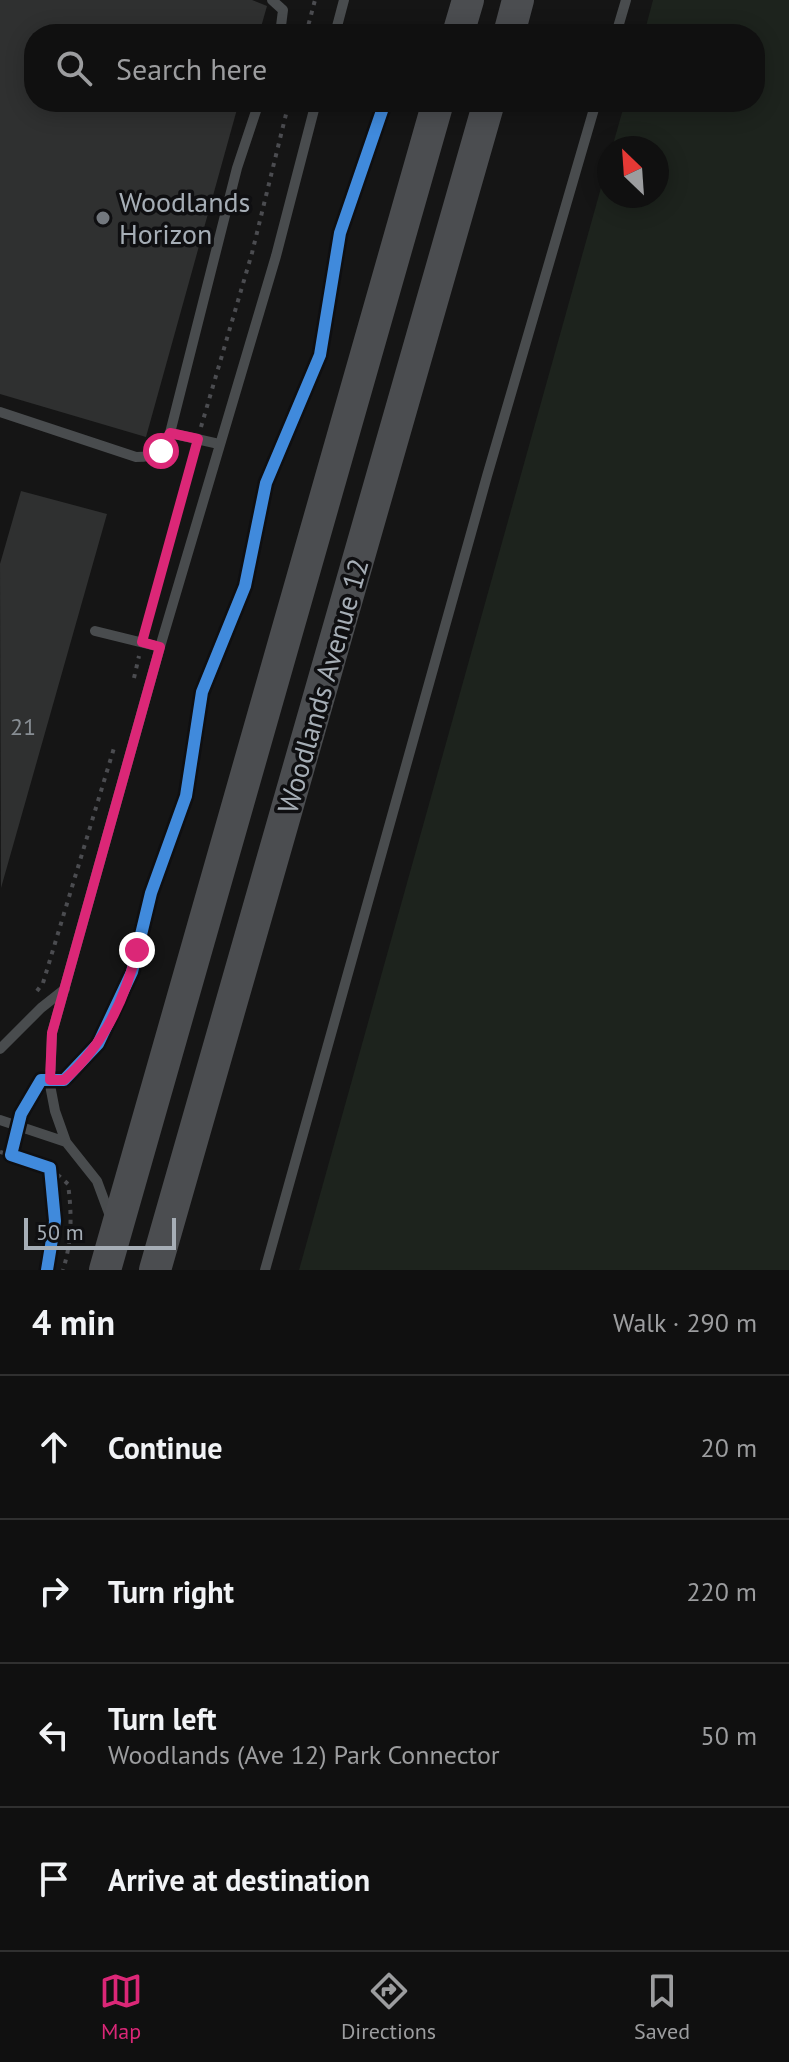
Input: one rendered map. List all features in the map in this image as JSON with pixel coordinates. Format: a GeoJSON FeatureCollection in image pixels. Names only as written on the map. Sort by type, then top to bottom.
{"type":"FeatureCollection","features":[{"type":"Feature","properties":{"kind":"main road"},"geometry":{"type":"LineString","coordinates":[[461,24],[468,0]]}},
{"type":"Feature","properties":{"kind":"main road"},"geometry":{"type":"LineString","coordinates":[[512,24],[518,0]]}},
{"type":"Feature","properties":{"kind":"main road","name":"Woodlands Avenue 12"},"geometry":{"type":"LineString","coordinates":[[110,1256],[435,112]]}},
{"type":"Feature","properties":{"kind":"main road","name":"Woodlands Avenue 12"},"geometry":{"type":"LineString","coordinates":[[155,1270],[486,112]]}},
{"type":"Feature","properties":{"kind":"lane"},"geometry":{"type":"LineString","coordinates":[[272,0],[283,10],[281,24]]}},
{"type":"Feature","properties":{"kind":"lane"},"geometry":{"type":"LineString","coordinates":[[338,24],[344,0]]}},
{"type":"Feature","properties":{"kind":"lane"},"geometry":{"type":"LineString","coordinates":[[619,24],[626,0]]}},
{"type":"Feature","properties":{"kind":"lane"},"geometry":{"type":"LineString","coordinates":[[0,412],[136,457],[152,457],[161,451],[170,433],[237,168],[256,112]]}},
{"type":"Feature","properties":{"kind":"lane"},"geometry":{"type":"LineString","coordinates":[[110,1256],[110,1216],[97,1181],[66,1142],[50,1085],[52,1033],[160,647],[276,256],[313,112]]}},
{"type":"Feature","properties":{"kind":"lane"},"geometry":{"type":"LineString","coordinates":[[265,1270],[487,476],[593,112]]}},
{"type":"Feature","properties":{"kind":"lane"},"geometry":{"type":"LineString","coordinates":[[170,433],[219,444]]}},
{"type":"Feature","properties":{"kind":"lane"},"geometry":{"type":"LineString","coordinates":[[95,631],[160,647]]}},
{"type":"Feature","properties":{"kind":"lane"},"geometry":{"type":"LineString","coordinates":[[0,1049],[65,989]]}},
{"type":"Feature","properties":{"kind":"lane"},"geometry":{"type":"LineString","coordinates":[[0,1120],[66,1142]]}},
{"type":"Feature","properties":{"kind":"path"},"geometry":{"type":"LineString","coordinates":[[309,24],[315,0]]}},
{"type":"Feature","properties":{"kind":"path"},"geometry":{"type":"LineString","coordinates":[[132,683],[252,253],[287,112]]}},
{"type":"Feature","properties":{"kind":"path"},"geometry":{"type":"LineString","coordinates":[[35,994],[43,983],[116,741]]}},
{"type":"Feature","properties":{"kind":"path"},"geometry":{"type":"LineString","coordinates":[[25,1160],[54,1193]]}},
{"type":"Feature","properties":{"kind":"path"},"geometry":{"type":"LineString","coordinates":[[25,1160],[68,1184],[72,1213],[63,1270]]}},
{"type":"Feature","properties":{"kind":"shaded area"},"geometry":{"type":"Polygon","coordinates":[[[653,0],[789,0],[789,1270],[299,1270],[597,202],[597,208],[669,208],[669,136],[615,136],[622,112],[765,112],[765,24],[647,24],[653,0]]]}},
{"type":"Feature","properties":{"kind":"building","name":"Woodlands Horizon"},"geometry":{"type":"Polygon","coordinates":[[[0,0],[252,0],[267,6],[262,24],[24,24],[24,112],[236,112],[146,437],[0,394],[0,0]]]}},
{"type":"Feature","properties":{"kind":"building"},"geometry":{"type":"Polygon","coordinates":[[[21,491],[107,514],[1,888],[0,564],[21,491]]]}},
{"type":"Feature","properties":{"kind":"cycle path"},"geometry":{"type":"LineString","coordinates":[[47,1270],[55,1221],[50,1168],[11,1155],[21,1114],[41,1080],[64,1080],[98,1044],[132,972],[151,893],[186,796],[202,692],[245,586],[266,483],[320,355],[340,233],[382,112]]}},
{"type":"Feature","properties":{"kind":"place","name":"Woodlands Horizon"},"geometry":{"type":"Point","coordinates":[103,218]}},
{"type":"Feature","properties":{"kind":"route"},"geometry":{"type":"LineString","coordinates":[[137,950],[125,989],[98,1044],[84,1063],[64,1080],[50,1080],[52,1033],[160,647],[142,642],[198,439],[170,433],[161,451]]}}]}
